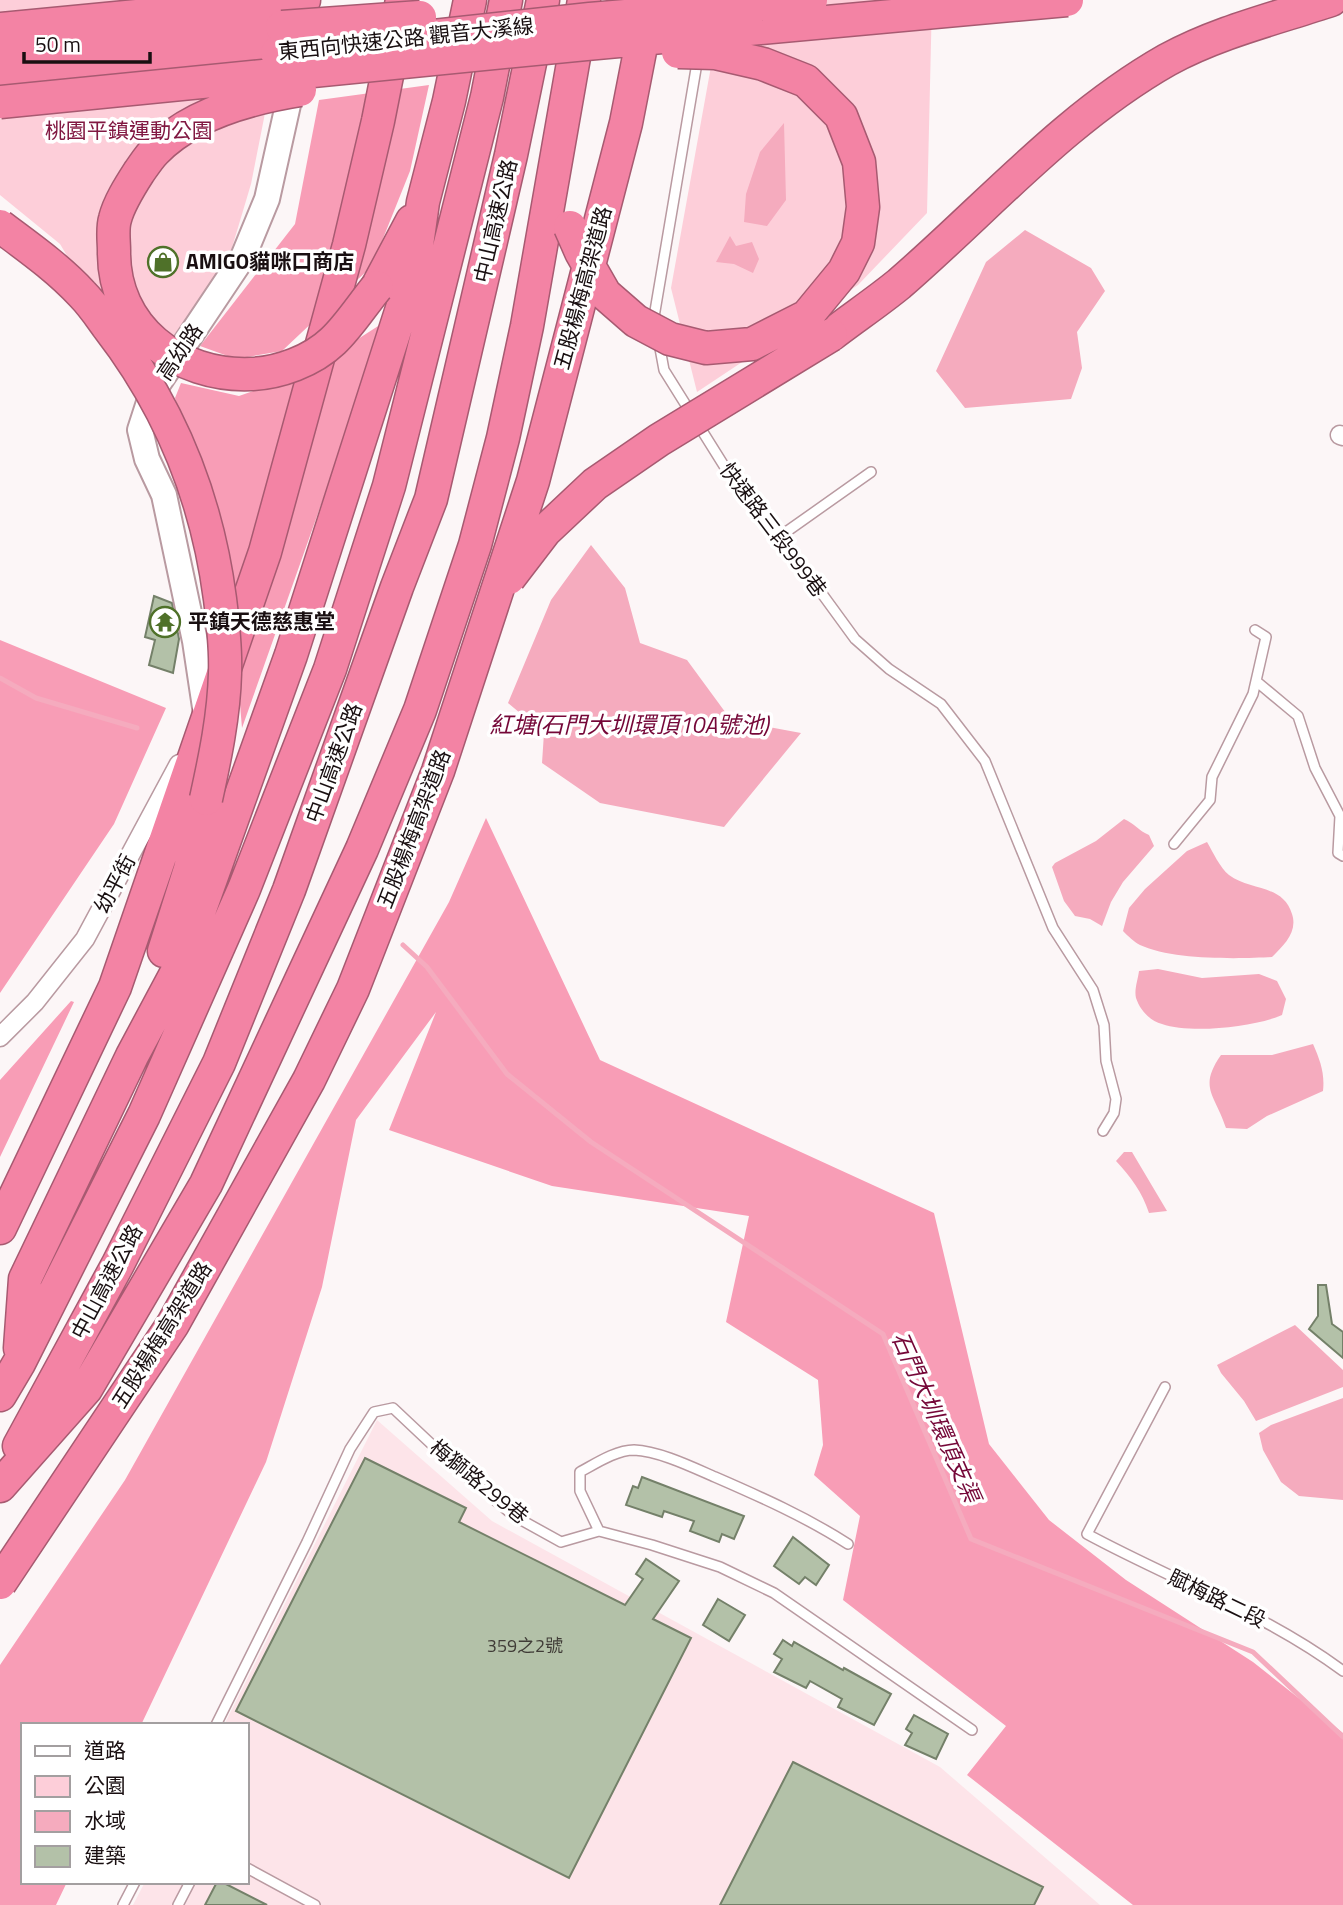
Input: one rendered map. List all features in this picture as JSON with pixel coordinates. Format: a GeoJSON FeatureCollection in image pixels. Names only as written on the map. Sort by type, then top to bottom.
{"type":"FeatureCollection","features":[{"type":"Feature","properties":{"kind":"highway"},"geometry":{"type":"LineString","coordinates":[[0,29],[304,0]]}},
{"type":"Feature","properties":{"kind":"highway"},"geometry":{"type":"LineString","coordinates":[[0,1228],[115,987],[265,552],[349,245],[401,0]]}},
{"type":"Feature","properties":{"kind":"highway"},"geometry":{"type":"LineString","coordinates":[[19,1363],[25,1279],[132,1056],[179,968],[291,655],[413,274],[423,202],[449,101],[470,0]]}},
{"type":"Feature","properties":{"kind":"highway","name":"中山高速公路"},"geometry":{"type":"LineString","coordinates":[[0,1395],[19,1363],[144,1115],[244,889],[330,669],[392,472],[487,97],[506,0]]}},
{"type":"Feature","properties":{"kind":"highway","name":"中山高速公路"},"geometry":{"type":"LineString","coordinates":[[0,1484],[118,1264],[219,1063],[289,890],[431,499],[508,168],[543,0]]}},
{"type":"Feature","properties":{"kind":"highway"},"geometry":{"type":"LineString","coordinates":[[0,1484],[86,1390],[206,1184],[362,849],[420,710],[475,545],[503,438],[568,97],[583,0]]}},
{"type":"Feature","properties":{"kind":"highway","name":"東西向快速公路 觀音大溪線"},"geometry":{"type":"LineString","coordinates":[[0,54],[583,0]]}},
{"type":"Feature","properties":{"kind":"highway","name":"五股楊梅高架道路"},"geometry":{"type":"LineString","coordinates":[[0,1583],[173,1324],[309,1080],[353,989],[438,771],[533,481],[626,122],[650,0]]}},
{"type":"Feature","properties":{"kind":"highway","name":"東西向快速公路 觀音大溪線"},"geometry":{"type":"LineString","coordinates":[[0,78],[277,53],[590,19],[811,0]]}},
{"type":"Feature","properties":{"kind":"highway"},"geometry":{"type":"LineString","coordinates":[[0,102],[1067,0]]}},
{"type":"Feature","properties":{"kind":"highway"},"geometry":{"type":"LineString","coordinates":[[831,335],[946,223],[1022,144],[1075,99],[1160,45],[1210,24],[1291,0]]}},
{"type":"Feature","properties":{"kind":"highway"},"geometry":{"type":"LineString","coordinates":[[306,972],[373,854],[477,626],[545,531],[595,484],[659,440],[831,335],[897,285],[1085,115],[1169,60],[1229,34],[1331,0]]}},
{"type":"Feature","properties":{"kind":"highway"},"geometry":{"type":"LineString","coordinates":[[568,97],[570,140],[565,180],[570,227],[604,294],[636,321],[670,339],[706,348],[752,344],[807,316],[844,271],[858,243],[863,207],[859,162],[841,116],[806,81],[763,64],[715,53],[625,51],[586,44]]}},
{"type":"Feature","properties":{"kind":"highway"},"geometry":{"type":"LineString","coordinates":[[414,62],[352,82],[278,93],[221,110],[181,129],[154,151],[131,184],[114,220],[114,262],[123,301],[147,336],[166,352],[192,366],[228,375],[270,374],[304,360],[332,342],[377,288],[423,202]]}},
{"type":"Feature","properties":{"kind":"highway"},"geometry":{"type":"LineString","coordinates":[[0,226],[82,293],[147,383],[179,444],[203,510],[216,574],[225,673],[216,755],[190,869],[132,1056]]}},
{"type":"Feature","properties":{"kind":"street","name":"高幼路"},"geometry":{"type":"LineString","coordinates":[[206,714],[195,641],[164,495],[147,459],[140,430],[152,393],[243,257],[267,199],[311,0]]}},
{"type":"Feature","properties":{"kind":"street","name":"幼平街"},"geometry":{"type":"LineString","coordinates":[[0,1037],[36,1002],[85,939],[206,714]]}},
{"type":"Feature","properties":{"kind":"lane"},"geometry":{"type":"LineString","coordinates":[[705,14],[708,0]]}},
{"type":"Feature","properties":{"kind":"lane","name":"快速路三段999巷"},"geometry":{"type":"LineString","coordinates":[[703,27],[654,317],[664,370],[726,469],[855,639],[889,669],[941,704],[985,761],[1053,928],[1093,990],[1104,1025],[1106,1061],[1116,1099],[1114,1113],[1103,1131]]}},
{"type":"Feature","properties":{"kind":"lane"},"geometry":{"type":"LineString","coordinates":[[779,537],[872,472]]}},
{"type":"Feature","properties":{"kind":"lane"},"geometry":{"type":"LineString","coordinates":[[1174,844],[1210,800],[1212,777],[1253,694],[1266,637],[1255,630]]}},
{"type":"Feature","properties":{"kind":"lane"},"geometry":{"type":"LineString","coordinates":[[1256,681],[1298,716],[1315,768],[1340,816],[1338,852],[1343,856]]}},
{"type":"Feature","properties":{"kind":"lane","name":"賦梅路二段"},"geometry":{"type":"LineString","coordinates":[[1165,1387],[1087,1534],[1142,1564],[1254,1615],[1343,1671]]}},
{"type":"Feature","properties":{"kind":"lane","name":"梅獅路299巷"},"geometry":{"type":"LineString","coordinates":[[217,1723],[307,1542],[350,1448],[374,1412],[393,1408],[461,1472],[514,1516],[561,1542],[599,1531]]}},
{"type":"Feature","properties":{"kind":"lane"},"geometry":{"type":"LineString","coordinates":[[848,1544],[820,1526],[774,1503],[677,1460],[633,1450],[610,1457],[580,1472],[580,1491],[599,1531],[720,1567],[774,1593],[972,1730]]}},
{"type":"Feature","properties":{"kind":"lane"},"geometry":{"type":"LineString","coordinates":[[248,1869],[315,1905]]}},
{"type":"Feature","properties":{"kind":"lane"},"geometry":{"type":"LineString","coordinates":[[123,1905],[134,1884]]}},
{"type":"Feature","properties":{"kind":"lane"},"geometry":{"type":"LineString","coordinates":[[178,1905],[189,1884]]}},
{"type":"Feature","properties":{"kind":"shaded area"},"geometry":{"type":"Polygon","coordinates":[[[429,85],[410,171],[372,266],[282,351],[236,359],[200,346],[295,224],[319,100],[429,85]]]}},
{"type":"Feature","properties":{"kind":"shaded area"},"geometry":{"type":"Polygon","coordinates":[[[386,321],[242,728],[228,560],[175,398],[181,383],[239,396],[305,373],[386,321]]]}},
{"type":"Feature","properties":{"kind":"shaded area"},"geometry":{"type":"Polygon","coordinates":[[[0,640],[166,708],[114,824],[0,993],[0,640]]]}},
{"type":"Feature","properties":{"kind":"shaded area"},"geometry":{"type":"Polygon","coordinates":[[[486,818],[600,1060],[934,1213],[989,1444],[1049,1520],[1126,1580],[1253,1662],[1343,1733],[1343,1905],[1133,1905],[967,1775],[1006,1726],[843,1600],[860,1516],[814,1475],[823,1445],[818,1380],[726,1322],[749,1216],[552,1186],[389,1130],[436,1012],[356,1120],[322,1287],[266,1462],[142,1723],[21,1723],[21,1884],[66,1884],[56,1905],[0,1905],[0,1665],[125,1480],[449,902],[486,818]]]}},
{"type":"Feature","properties":{"kind":"shaded area"},"geometry":{"type":"Polygon","coordinates":[[[71,1001],[74,1002],[0,1157],[0,1080],[71,1001]]]}},
{"type":"Feature","properties":{"kind":"shaded area"},"geometry":{"type":"Polygon","coordinates":[[[377,1420],[492,1521],[940,1767],[1100,1905],[133,1905],[144,1884],[248,1884],[248,1723],[225,1723],[377,1420]]]}},
{"type":"Feature","properties":{"kind":"green space","name":"桃園平鎮運動公園"},"geometry":{"type":"Polygon","coordinates":[[[0,0],[279,0],[286,7],[251,184],[228,261],[163,357],[140,378],[60,244],[0,195],[0,0]]]}},
{"type":"Feature","properties":{"kind":"green space"},"geometry":{"type":"Polygon","coordinates":[[[723,0],[932,0],[927,213],[858,285],[697,392],[671,288],[723,0]]]}},
{"type":"Feature","properties":{"kind":"water"},"geometry":{"type":"Polygon","coordinates":[[[784,123],[786,200],[767,226],[744,222],[746,194],[760,152],[784,123]]]}},
{"type":"Feature","properties":{"kind":"water"},"geometry":{"type":"Polygon","coordinates":[[[1025,230],[1091,268],[1105,291],[1077,332],[1082,368],[1071,399],[965,408],[936,371],[986,262],[1025,230]]]}},
{"type":"Feature","properties":{"kind":"water"},"geometry":{"type":"Polygon","coordinates":[[[730,236],[736,246],[752,242],[759,259],[753,273],[734,264],[716,262],[730,236]]]}},
{"type":"Feature","properties":{"kind":"water","name":"紅塘(石門大圳環頂10A號池)"},"geometry":{"type":"Polygon","coordinates":[[[591,545],[625,588],[640,643],[687,660],[731,720],[801,733],[724,827],[600,803],[542,763],[544,733],[508,703],[551,600],[591,545]]]}},
{"type":"Feature","properties":{"kind":"water"},"geometry":{"type":"Polygon","coordinates":[[[1124,819],[1149,835],[1154,846],[1123,882],[1111,902],[1102,926],[1090,919],[1075,916],[1064,901],[1052,867],[1096,841],[1124,819]]]}},
{"type":"Feature","properties":{"kind":"water"},"geometry":{"type":"Polygon","coordinates":[[[1207,842],[1229,875],[1274,893],[1288,904],[1293,927],[1285,943],[1272,957],[1223,958],[1169,953],[1140,945],[1123,931],[1129,908],[1145,889],[1187,851],[1207,842]]]}},
{"type":"Feature","properties":{"kind":"water"},"geometry":{"type":"Polygon","coordinates":[[[1158,969],[1202,978],[1259,974],[1277,981],[1286,999],[1282,1015],[1256,1023],[1223,1028],[1174,1027],[1158,1023],[1143,1011],[1135,992],[1139,971],[1158,969]]]}},
{"type":"Feature","properties":{"kind":"water"},"geometry":{"type":"Polygon","coordinates":[[[1313,1044],[1321,1067],[1323,1091],[1267,1116],[1247,1129],[1226,1128],[1210,1084],[1214,1066],[1221,1055],[1272,1055],[1313,1044]]]}},
{"type":"Feature","properties":{"kind":"water"},"geometry":{"type":"Polygon","coordinates":[[[1124,1152],[1132,1152],[1167,1211],[1149,1213],[1135,1185],[1116,1161],[1124,1152]]]}},
{"type":"Feature","properties":{"kind":"water"},"geometry":{"type":"Polygon","coordinates":[[[1295,1325],[1343,1370],[1343,1387],[1256,1421],[1217,1365],[1295,1325]]]}},
{"type":"Feature","properties":{"kind":"water"},"geometry":{"type":"Polygon","coordinates":[[[1343,1398],[1343,1500],[1299,1496],[1281,1482],[1263,1450],[1259,1433],[1271,1425],[1343,1398]]]}},
{"type":"Feature","properties":{"kind":"building","name":"平鎮天德慈惠堂"},"geometry":{"type":"Polygon","coordinates":[[[154,596],[172,603],[179,639],[173,673],[149,665],[155,640],[145,637],[154,596]]]}},
{"type":"Feature","properties":{"kind":"building"},"geometry":{"type":"Polygon","coordinates":[[[1318,1285],[1326,1285],[1332,1324],[1343,1332],[1343,1358],[1309,1329],[1318,1316],[1318,1285]]]}},
{"type":"Feature","properties":{"kind":"building"},"geometry":{"type":"Polygon","coordinates":[[[365,1458],[466,1508],[459,1522],[625,1605],[643,1579],[636,1574],[646,1559],[679,1581],[653,1619],[691,1638],[569,1878],[236,1711],[365,1458]]]}},
{"type":"Feature","properties":{"kind":"building"},"geometry":{"type":"Polygon","coordinates":[[[642,1477],[744,1516],[734,1539],[722,1534],[719,1542],[690,1531],[694,1521],[664,1511],[662,1517],[626,1505],[633,1486],[638,1488],[642,1477]]]}},
{"type":"Feature","properties":{"kind":"building"},"geometry":{"type":"Polygon","coordinates":[[[793,1537],[829,1565],[816,1585],[805,1577],[799,1584],[774,1566],[793,1537]]]}},
{"type":"Feature","properties":{"kind":"building"},"geometry":{"type":"Polygon","coordinates":[[[718,1599],[745,1615],[729,1641],[703,1625],[718,1599]]]}},
{"type":"Feature","properties":{"kind":"building"},"geometry":{"type":"Polygon","coordinates":[[[783,1640],[792,1646],[794,1642],[891,1694],[874,1725],[838,1707],[842,1699],[810,1681],[806,1688],[774,1672],[782,1659],[774,1654],[783,1640]]]}},
{"type":"Feature","properties":{"kind":"building"},"geometry":{"type":"Polygon","coordinates":[[[914,1715],[948,1734],[936,1759],[905,1745],[912,1733],[906,1729],[914,1715]]]}},
{"type":"Feature","properties":{"kind":"building"},"geometry":{"type":"Polygon","coordinates":[[[793,1762],[1043,1887],[1034,1905],[720,1905],[793,1762]]]}},
{"type":"Feature","properties":{"kind":"building"},"geometry":{"type":"Polygon","coordinates":[[[216,1884],[226,1884],[267,1905],[205,1905],[216,1884]]]}},
{"type":"Feature","properties":{"kind":"waterway","name":"石門大圳環頂支渠"},"geometry":{"type":"LineString","coordinates":[[0,678],[36,698],[137,728]]}},
{"type":"Feature","properties":{"kind":"waterway","name":"石門大圳環頂支渠"},"geometry":{"type":"LineString","coordinates":[[403,945],[427,967],[507,1074],[591,1142],[883,1334],[971,1539],[1253,1652],[1343,1737]]}},
{"type":"Feature","properties":{"kind":"place","name":"AMIGO貓咪口商店"},"geometry":{"type":"Point","coordinates":[163,262]}},
{"type":"Feature","properties":{"kind":"place","name":"平鎮天德慈惠堂"},"geometry":{"type":"Point","coordinates":[165,622]}}]}
